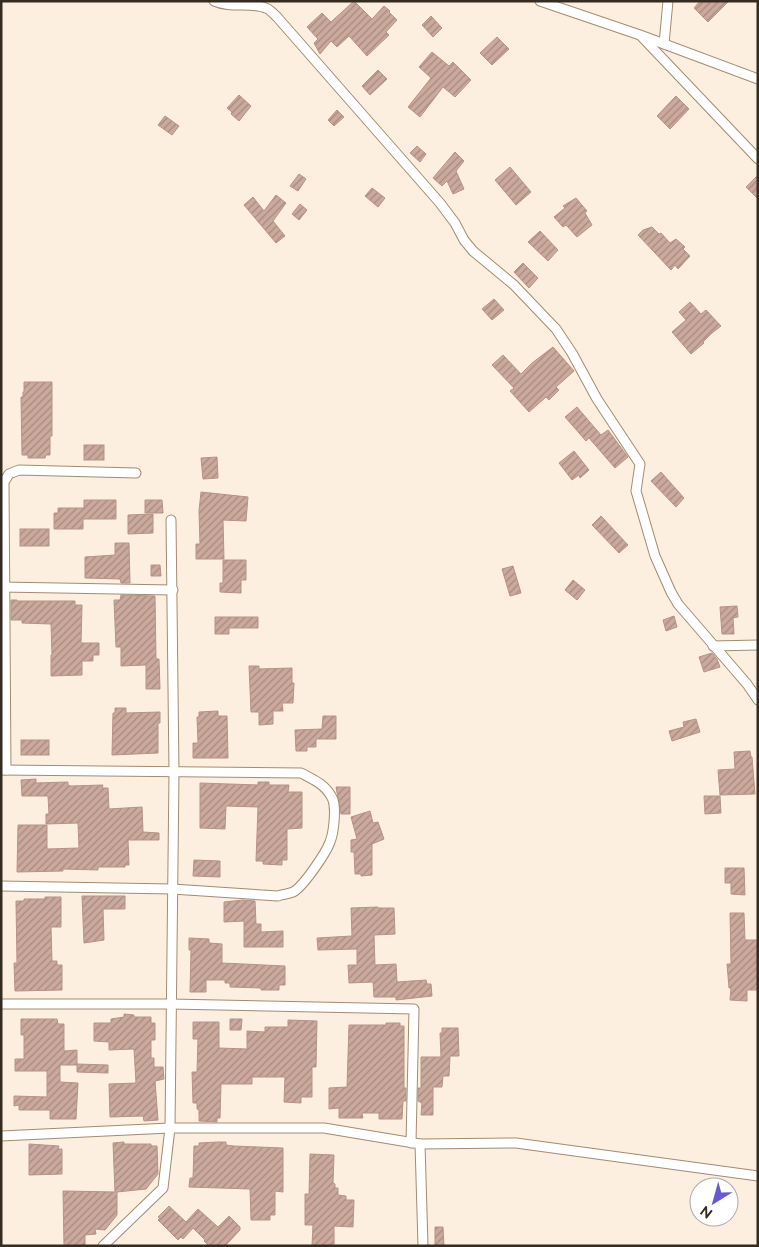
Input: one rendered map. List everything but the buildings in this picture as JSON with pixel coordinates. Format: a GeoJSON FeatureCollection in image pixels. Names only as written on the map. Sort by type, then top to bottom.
{"type":"FeatureCollection","features":[{"type":"Feature","properties":{"kind":"street"},"geometry":{"type":"LineString","coordinates":[[214,1],[221,4],[267,8],[277,17],[440,203],[473,251],[514,285],[556,329],[572,353],[597,399],[640,464],[636,491],[656,556],[670,592],[713,646],[747,684],[758,700]]}},
{"type":"Feature","properties":{"kind":"street"},"geometry":{"type":"LineString","coordinates":[[540,1],[640,35],[758,79]]}},
{"type":"Feature","properties":{"kind":"street"},"geometry":{"type":"LineString","coordinates":[[664,44],[668,1]]}},
{"type":"Feature","properties":{"kind":"street"},"geometry":{"type":"LineString","coordinates":[[640,35],[758,158]]}},
{"type":"Feature","properties":{"kind":"street"},"geometry":{"type":"LineString","coordinates":[[1,886],[172,889],[278,896],[293,892],[301,885],[319,861],[330,842],[334,824],[333,801],[324,785],[301,773],[4,770],[2,587],[4,482],[9,474],[19,470],[136,473]]}},
{"type":"Feature","properties":{"kind":"street"},"geometry":{"type":"LineString","coordinates":[[103,1246],[163,1188],[170,1128],[174,772],[171,520]]}},
{"type":"Feature","properties":{"kind":"street"},"geometry":{"type":"LineString","coordinates":[[2,587],[173,590]]}},
{"type":"Feature","properties":{"kind":"street"},"geometry":{"type":"LineString","coordinates":[[713,646],[758,645]]}},
{"type":"Feature","properties":{"kind":"street"},"geometry":{"type":"LineString","coordinates":[[1,1004],[170,1004],[414,1009],[416,1144],[423,1246]]}},
{"type":"Feature","properties":{"kind":"street"},"geometry":{"type":"LineString","coordinates":[[1,1136],[170,1128],[324,1128],[416,1144],[516,1143],[758,1176]]}}]}
